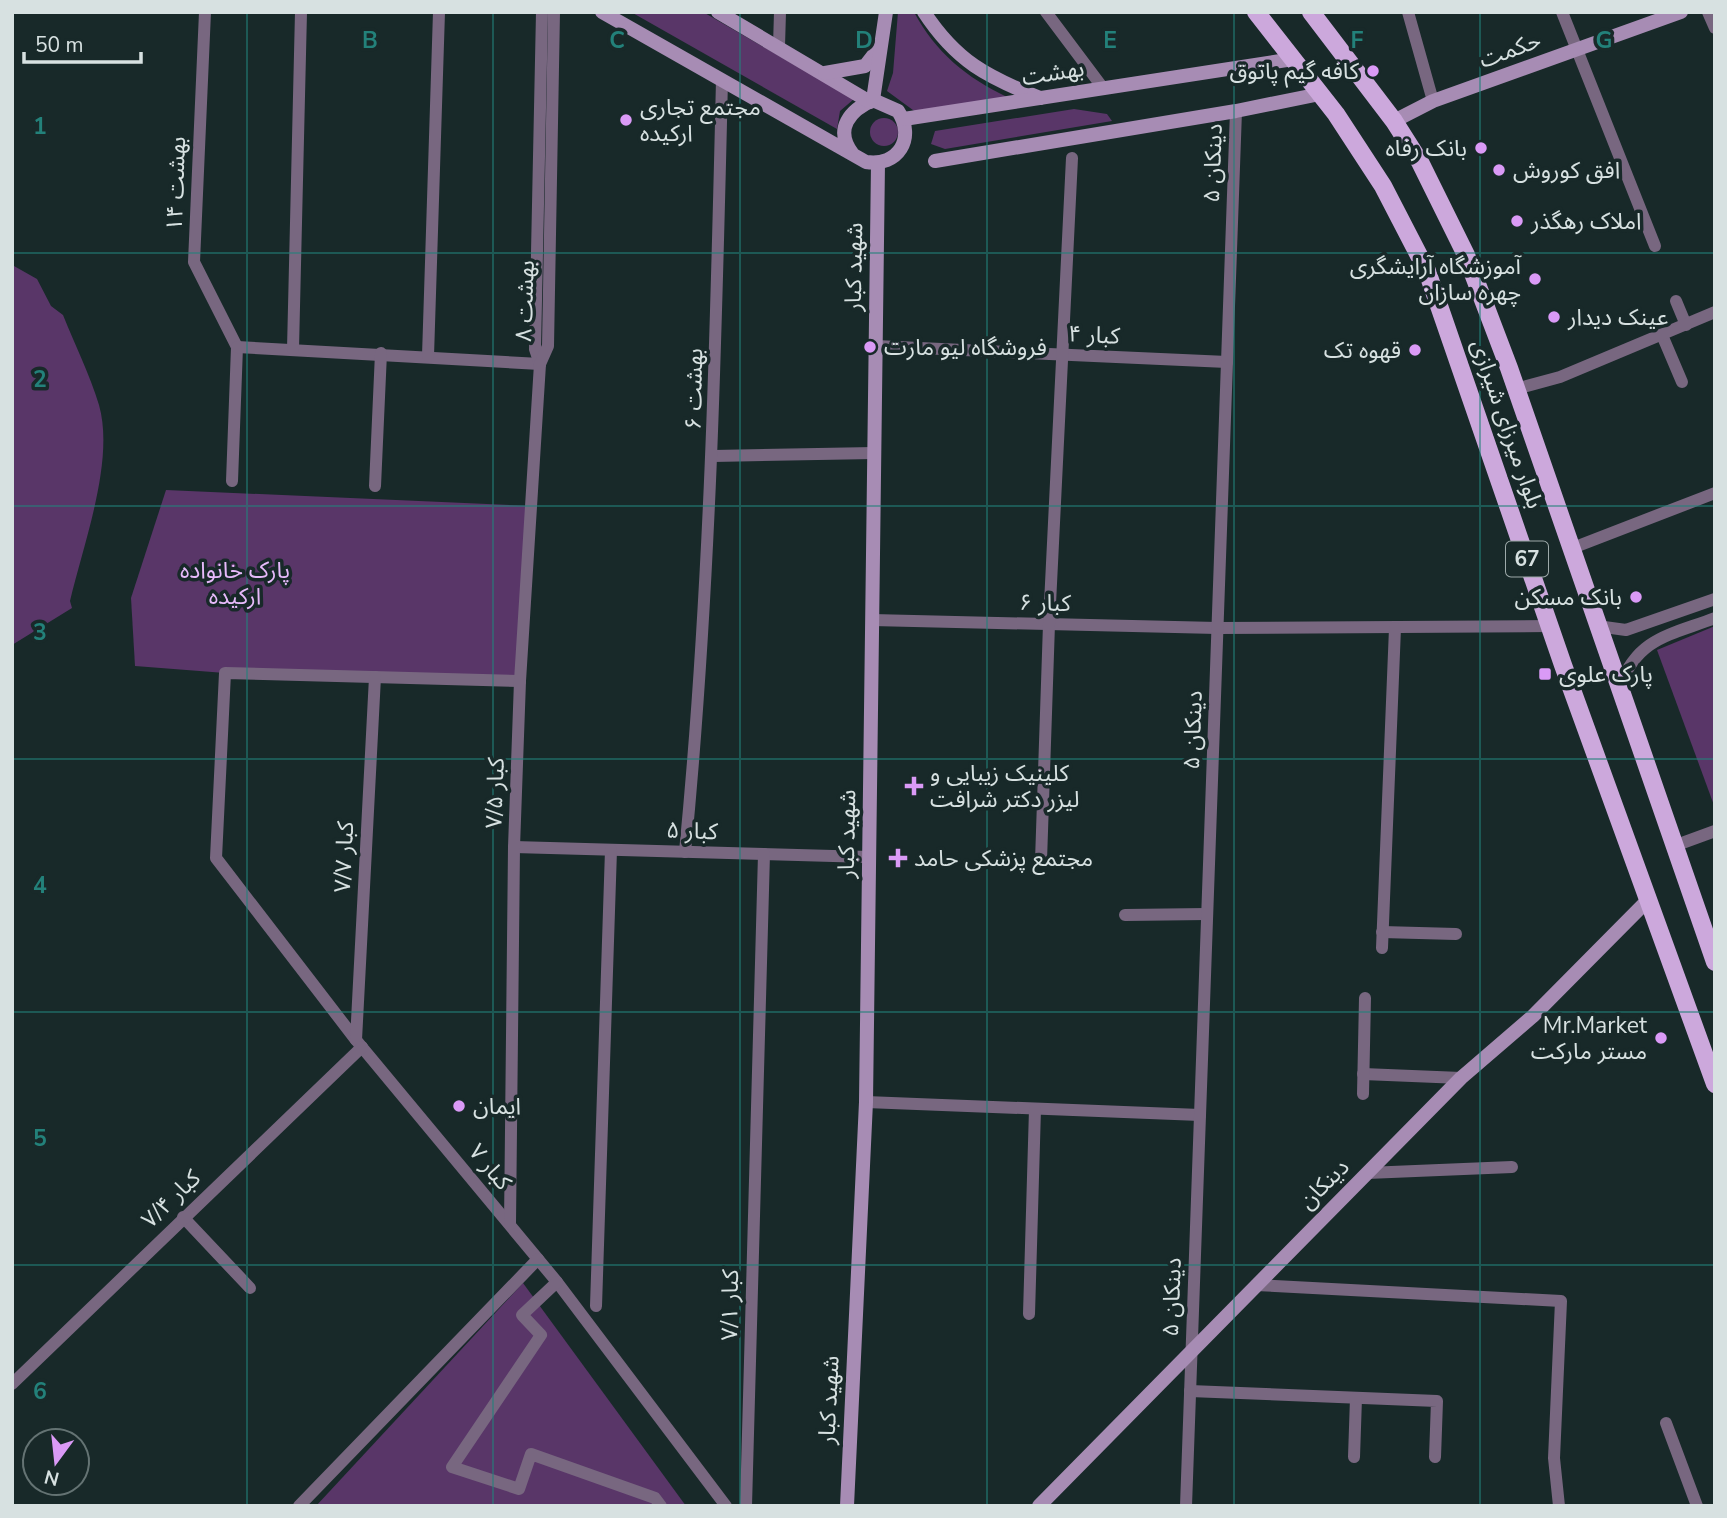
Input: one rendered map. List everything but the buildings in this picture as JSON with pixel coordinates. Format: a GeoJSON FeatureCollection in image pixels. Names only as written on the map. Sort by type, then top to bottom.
{"type":"FeatureCollection","features":[{"type":"Feature","properties":{"kind":"main road","name":"بلوار میرزای شیرازی"},"geometry":{"type":"LineString","coordinates":[[1256,12],[1320,94],[1383,186],[1427,271],[1550,626],[1715,1084]]}},
{"type":"Feature","properties":{"kind":"main road","name":"بلوار میرزای شیرازی"},"geometry":{"type":"LineString","coordinates":[[1311,12],[1394,121],[1420,162],[1466,255],[1516,389],[1715,962]]}},
{"type":"Feature","properties":{"kind":"street","name":"۱۴ بهشت"},"geometry":{"type":"LineString","coordinates":[[205,12],[194,262],[237,347]]}},
{"type":"Feature","properties":{"kind":"street"},"geometry":{"type":"LineString","coordinates":[[293,349],[301,12]]}},
{"type":"Feature","properties":{"kind":"street"},"geometry":{"type":"LineString","coordinates":[[428,356],[439,12]]}},
{"type":"Feature","properties":{"kind":"street","name":"۸ بهشت"},"geometry":{"type":"LineString","coordinates":[[540,363],[535,348],[542,12]]}},
{"type":"Feature","properties":{"kind":"street","name":"۸ بهشت"},"geometry":{"type":"LineString","coordinates":[[540,363],[548,346],[554,12]]}},
{"type":"Feature","properties":{"kind":"street"},"geometry":{"type":"LineString","coordinates":[[602,12],[866,162],[878,163],[895,157],[902,149],[906,129],[904,119],[890,105],[872,101],[718,12]]}},
{"type":"Feature","properties":{"kind":"street"},"geometry":{"type":"LineString","coordinates":[[779,46],[780,12]]}},
{"type":"Feature","properties":{"kind":"street"},"geometry":{"type":"LineString","coordinates":[[872,101],[886,12]]}},
{"type":"Feature","properties":{"kind":"street"},"geometry":{"type":"LineString","coordinates":[[924,12],[951,49],[971,65],[1041,99]]}},
{"type":"Feature","properties":{"kind":"street"},"geometry":{"type":"LineString","coordinates":[[1046,12],[1102,89]]}},
{"type":"Feature","properties":{"kind":"street"},"geometry":{"type":"LineString","coordinates":[[1408,12],[1433,101]]}},
{"type":"Feature","properties":{"kind":"street"},"geometry":{"type":"LineString","coordinates":[[1562,12],[1655,246]]}},
{"type":"Feature","properties":{"kind":"street","name":"حکمت"},"geometry":{"type":"LineString","coordinates":[[1394,121],[1433,101],[1681,12]]}},
{"type":"Feature","properties":{"kind":"street"},"geometry":{"type":"LineString","coordinates":[[1708,12],[1715,28]]}},
{"type":"Feature","properties":{"kind":"street"},"geometry":{"type":"LineString","coordinates":[[825,72],[865,66],[882,44]]}},
{"type":"Feature","properties":{"kind":"street","name":"بهشت"},"geometry":{"type":"LineString","coordinates":[[904,119],[1293,59]]}},
{"type":"Feature","properties":{"kind":"street","name":"۶ بهشت"},"geometry":{"type":"LineString","coordinates":[[685,852],[700,699],[713,456],[722,80]]}},
{"type":"Feature","properties":{"kind":"street"},"geometry":{"type":"LineString","coordinates":[[935,161],[1236,111],[1320,94]]}},
{"type":"Feature","properties":{"kind":"street"},"geometry":{"type":"LineString","coordinates":[[852,153],[845,141],[846,120],[860,105],[872,101]]}},
{"type":"Feature","properties":{"kind":"street","name":"۵ دینکان"},"geometry":{"type":"LineString","coordinates":[[1186,1506],[1236,111]]}},
{"type":"Feature","properties":{"kind":"street"},"geometry":{"type":"LineString","coordinates":[[1041,862],[1049,624],[1072,158]]}},
{"type":"Feature","properties":{"kind":"street","name":"شهید کبار"},"geometry":{"type":"LineString","coordinates":[[847,1506],[866,1102],[878,163]]}},
{"type":"Feature","properties":{"kind":"street"},"geometry":{"type":"LineString","coordinates":[[1676,302],[1686,325]]}},
{"type":"Feature","properties":{"kind":"street"},"geometry":{"type":"LineString","coordinates":[[1516,389],[1560,377],[1715,312]]}},
{"type":"Feature","properties":{"kind":"street"},"geometry":{"type":"LineString","coordinates":[[1662,335],[1682,383]]}},
{"type":"Feature","properties":{"kind":"street","name":"۴ کبار"},"geometry":{"type":"LineString","coordinates":[[876,346],[1227,362]]}},
{"type":"Feature","properties":{"kind":"street"},"geometry":{"type":"LineString","coordinates":[[232,481],[237,347],[540,363]]}},
{"type":"Feature","properties":{"kind":"street"},"geometry":{"type":"LineString","coordinates":[[375,485],[381,353]]}},
{"type":"Feature","properties":{"kind":"street","name":"۷/۵ کبار"},"geometry":{"type":"LineString","coordinates":[[510,1224],[514,847],[520,681],[540,363]]}},
{"type":"Feature","properties":{"kind":"street"},"geometry":{"type":"LineString","coordinates":[[713,456],[874,453]]}},
{"type":"Feature","properties":{"kind":"street"},"geometry":{"type":"LineString","coordinates":[[1570,549],[1715,493]]}},
{"type":"Feature","properties":{"kind":"street"},"geometry":{"type":"LineString","coordinates":[[1597,626],[1626,630],[1715,599]]}},
{"type":"Feature","properties":{"kind":"street"},"geometry":{"type":"LineString","coordinates":[[1620,686],[1627,668],[1645,645],[1715,618]]}},
{"type":"Feature","properties":{"kind":"street","name":"۶ کبار"},"geometry":{"type":"LineString","coordinates":[[872,620],[1217,628],[1550,626]]}},
{"type":"Feature","properties":{"kind":"street"},"geometry":{"type":"LineString","coordinates":[[1382,948],[1395,628]]}},
{"type":"Feature","properties":{"kind":"street","name":"۷ کبار"},"geometry":{"type":"LineString","coordinates":[[375,677],[225,673],[216,858],[359,1044],[557,1282],[726,1506]]}},
{"type":"Feature","properties":{"kind":"street"},"geometry":{"type":"LineString","coordinates":[[375,677],[520,681]]}},
{"type":"Feature","properties":{"kind":"street","name":"۷/۷ کبار"},"geometry":{"type":"LineString","coordinates":[[359,1044],[375,677]]}},
{"type":"Feature","properties":{"kind":"street"},"geometry":{"type":"LineString","coordinates":[[1674,846],[1715,831]]}},
{"type":"Feature","properties":{"kind":"street","name":"۵ کبار"},"geometry":{"type":"LineString","coordinates":[[514,847],[869,857]]}},
{"type":"Feature","properties":{"kind":"street"},"geometry":{"type":"LineString","coordinates":[[596,1306],[611,850]]}},
{"type":"Feature","properties":{"kind":"street","name":"۷/۱ کبار"},"geometry":{"type":"LineString","coordinates":[[746,1506],[764,854]]}},
{"type":"Feature","properties":{"kind":"street","name":"دینکان"},"geometry":{"type":"LineString","coordinates":[[1043,1504],[1461,1078],[1533,1016],[1648,900]]}},
{"type":"Feature","properties":{"kind":"street"},"geometry":{"type":"LineString","coordinates":[[1125,915],[1207,914]]}},
{"type":"Feature","properties":{"kind":"street"},"geometry":{"type":"LineString","coordinates":[[1382,932],[1456,934]]}},
{"type":"Feature","properties":{"kind":"street"},"geometry":{"type":"LineString","coordinates":[[1363,1094],[1366,998]]}},
{"type":"Feature","properties":{"kind":"street","name":"۷/۴ کبار"},"geometry":{"type":"LineString","coordinates":[[12,1384],[359,1044]]}},
{"type":"Feature","properties":{"kind":"street"},"geometry":{"type":"LineString","coordinates":[[1363,1074],[1461,1078]]}},
{"type":"Feature","properties":{"kind":"street"},"geometry":{"type":"LineString","coordinates":[[866,1102],[1200,1115]]}},
{"type":"Feature","properties":{"kind":"street"},"geometry":{"type":"LineString","coordinates":[[1029,1314],[1035,1109]]}},
{"type":"Feature","properties":{"kind":"street"},"geometry":{"type":"LineString","coordinates":[[1367,1173],[1512,1167]]}},
{"type":"Feature","properties":{"kind":"street"},"geometry":{"type":"LineString","coordinates":[[183,1217],[250,1288]]}},
{"type":"Feature","properties":{"kind":"street"},"geometry":{"type":"LineString","coordinates":[[299,1506],[538,1259]]}},
{"type":"Feature","properties":{"kind":"street"},"geometry":{"type":"LineString","coordinates":[[557,1282],[522,1315],[541,1335],[452,1467],[519,1489],[531,1454],[654,1499],[661,1506]]}},
{"type":"Feature","properties":{"kind":"street"},"geometry":{"type":"LineString","coordinates":[[1256,1285],[1561,1301],[1554,1458],[1559,1506]]}},
{"type":"Feature","properties":{"kind":"street"},"geometry":{"type":"LineString","coordinates":[[1190,1391],[1437,1401],[1435,1457]]}},
{"type":"Feature","properties":{"kind":"street"},"geometry":{"type":"LineString","coordinates":[[1354,1457],[1356,1398]]}},
{"type":"Feature","properties":{"kind":"street"},"geometry":{"type":"LineString","coordinates":[[1666,1423],[1697,1506]]}},
{"type":"Feature","properties":{"kind":"green space"},"geometry":{"type":"Polygon","coordinates":[[[631,12],[703,12],[854,99],[840,111],[837,129],[631,12]]]}},
{"type":"Feature","properties":{"kind":"green space"},"geometry":{"type":"Polygon","coordinates":[[[898,12],[914,12],[932,39],[953,62],[1007,97],[917,113],[887,91],[893,73],[898,12]]]}},
{"type":"Feature","properties":{"kind":"green space"},"geometry":{"type":"Polygon","coordinates":[[[1074,109],[1107,114],[1112,121],[945,149],[931,144],[935,131],[1074,109]]]}},
{"type":"Feature","properties":{"kind":"green space"},"geometry":{"type":"Polygon","coordinates":[[[884,118],[894,122],[898,132],[894,142],[884,146],[874,142],[870,132],[874,122],[884,118]]]}},
{"type":"Feature","properties":{"kind":"green space"},"geometry":{"type":"Polygon","coordinates":[[[12,259],[14,266],[37,279],[51,306],[63,315],[99,405],[103,451],[95,503],[70,601],[72,608],[12,645],[12,259]]]}},
{"type":"Feature","properties":{"kind":"green space","name":"پارک خانواده ارکیده"},"geometry":{"type":"Polygon","coordinates":[[[166,490],[531,506],[520,681],[225,673],[135,666],[131,598],[166,490]]]}},
{"type":"Feature","properties":{"kind":"green space"},"geometry":{"type":"Polygon","coordinates":[[[1715,626],[1715,808],[1657,650],[1715,626]]]}},
{"type":"Feature","properties":{"kind":"green space"},"geometry":{"type":"Polygon","coordinates":[[[523,1283],[686,1506],[316,1506],[523,1283]]]}},
{"type":"Feature","properties":{"kind":"place","name":"کافه گیم پاتوق"},"geometry":{"type":"Point","coordinates":[1373,71]}},
{"type":"Feature","properties":{"kind":"place","name":"مجتمع تجاری ارکیده"},"geometry":{"type":"Point","coordinates":[626,120]}},
{"type":"Feature","properties":{"kind":"place","name":"بانک رفاه"},"geometry":{"type":"Point","coordinates":[1481,148]}},
{"type":"Feature","properties":{"kind":"place","name":"افق کوروش"},"geometry":{"type":"Point","coordinates":[1499,170]}},
{"type":"Feature","properties":{"kind":"place","name":"املاک رهگذر"},"geometry":{"type":"Point","coordinates":[1517,221]}},
{"type":"Feature","properties":{"kind":"place","name":"آموزشگاه آرایشگری چهره سازان"},"geometry":{"type":"Point","coordinates":[1535,279]}},
{"type":"Feature","properties":{"kind":"place","name":"عینک دیدار"},"geometry":{"type":"Point","coordinates":[1554,317]}},
{"type":"Feature","properties":{"kind":"place","name":"فروشگاه لیو مارت"},"geometry":{"type":"Point","coordinates":[870,347]}},
{"type":"Feature","properties":{"kind":"place","name":"قهوه تک"},"geometry":{"type":"Point","coordinates":[1415,350]}},
{"type":"Feature","properties":{"kind":"place","name":"بانک مسکن"},"geometry":{"type":"Point","coordinates":[1636,597]}},
{"type":"Feature","properties":{"kind":"place","name":"پارک علوی"},"geometry":{"type":"Point","coordinates":[1545,674]}},
{"type":"Feature","properties":{"kind":"place","name":"کلینیک زیبایی و لیزر دکتر شرافت"},"geometry":{"type":"Point","coordinates":[914,786]}},
{"type":"Feature","properties":{"kind":"place","name":"مجتمع پزشکی حامد"},"geometry":{"type":"Point","coordinates":[898,858]}},
{"type":"Feature","properties":{"kind":"place","name":"Mr.Market مستر مارکت"},"geometry":{"type":"Point","coordinates":[1661,1038]}},
{"type":"Feature","properties":{"kind":"place","name":"ایمان"},"geometry":{"type":"Point","coordinates":[459,1106]}}]}
